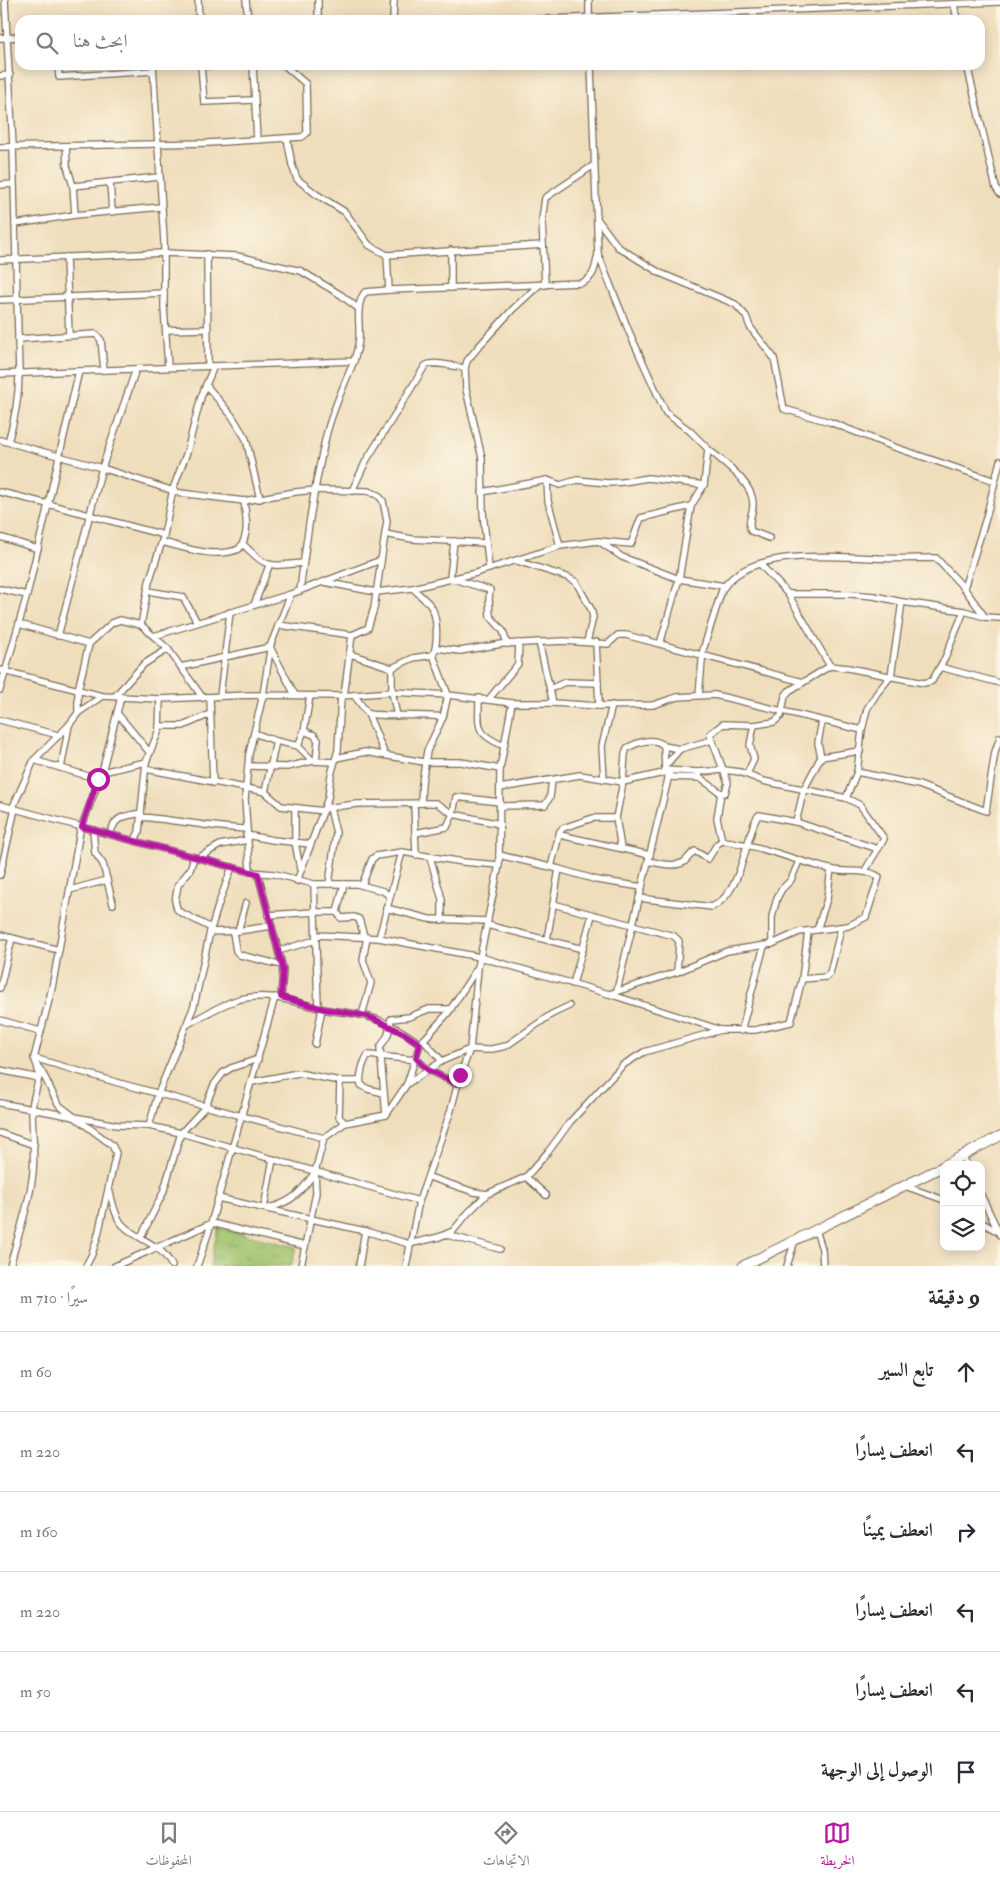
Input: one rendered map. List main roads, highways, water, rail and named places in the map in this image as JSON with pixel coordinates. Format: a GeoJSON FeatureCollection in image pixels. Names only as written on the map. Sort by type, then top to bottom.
{"type":"FeatureCollection","features":[{"type":"Feature","properties":{"kind":"highway"},"geometry":{"type":"LineString","coordinates":[[953,1161],[1000,1136]]}},
{"type":"Feature","properties":{"kind":"highway"},"geometry":{"type":"LineString","coordinates":[[743,1266],[940,1168]]}}]}
